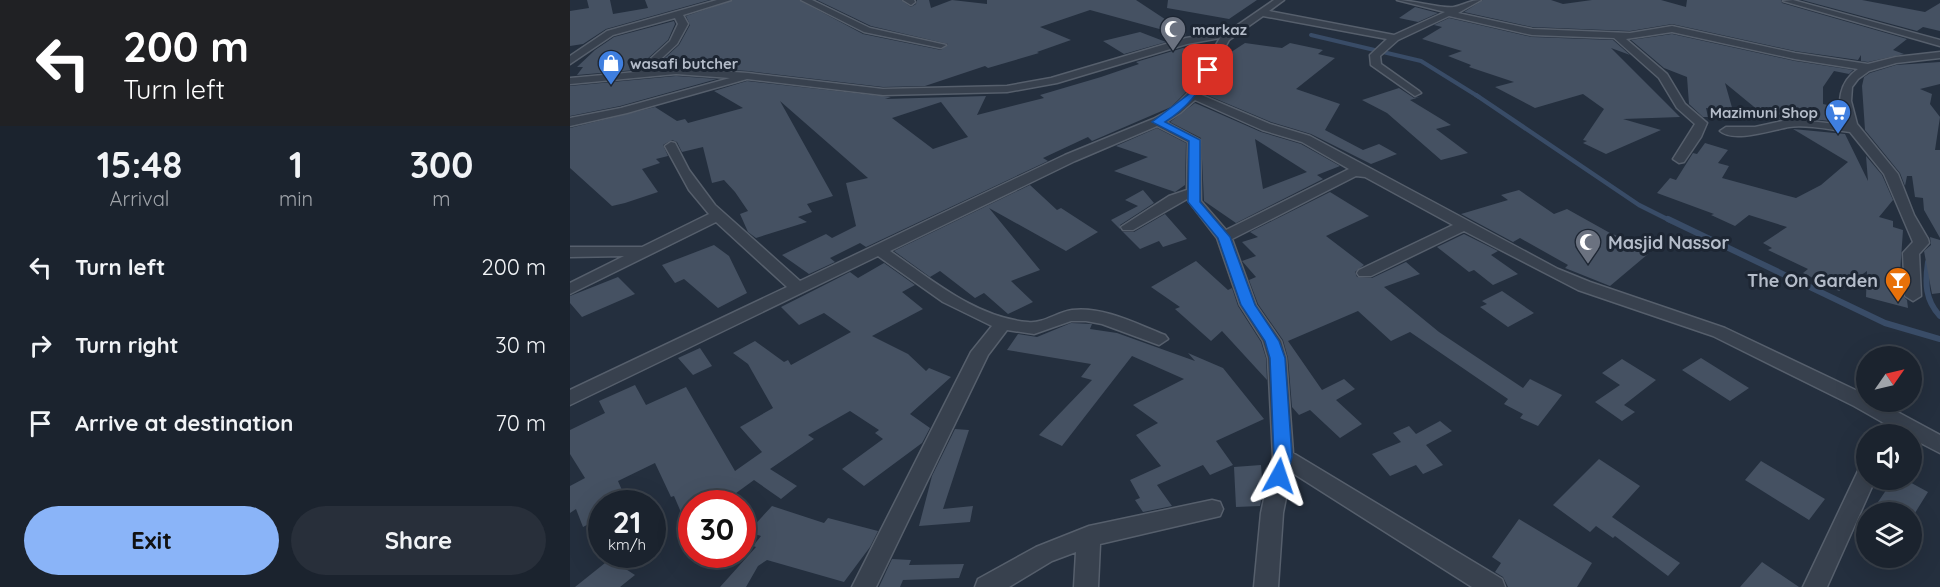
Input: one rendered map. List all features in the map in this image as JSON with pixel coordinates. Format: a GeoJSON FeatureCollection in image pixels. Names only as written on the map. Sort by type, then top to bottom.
{"type":"FeatureCollection","features":[{"type":"Feature","properties":{"kind":"street"},"geometry":{"type":"LineString","coordinates":[[570,62],[610,33],[728,0]]}},
{"type":"Feature","properties":{"kind":"street"},"geometry":{"type":"LineString","coordinates":[[805,0],[867,30],[941,45]]}},
{"type":"Feature","properties":{"kind":"street"},"geometry":{"type":"LineString","coordinates":[[570,81],[676,71],[748,76],[883,92],[1007,89],[1053,81],[1186,41],[1229,34],[1280,0]]}},
{"type":"Feature","properties":{"kind":"street"},"geometry":{"type":"LineString","coordinates":[[1401,0],[1522,31],[1639,35],[1661,29],[1672,29],[1795,56],[1866,67],[1940,55]]}},
{"type":"Feature","properties":{"kind":"street"},"geometry":{"type":"LineString","coordinates":[[1415,93],[1376,65],[1375,56],[1395,38],[1477,0]]}},
{"type":"Feature","properties":{"kind":"street"},"geometry":{"type":"LineString","coordinates":[[1787,2],[1940,43]]}},
{"type":"Feature","properties":{"kind":"street"},"geometry":{"type":"LineString","coordinates":[[1263,13],[1395,38]]}},
{"type":"Feature","properties":{"kind":"street"},"geometry":{"type":"LineString","coordinates":[[640,73],[680,34],[683,24],[678,15]]}},
{"type":"Feature","properties":{"kind":"street"},"geometry":{"type":"LineString","coordinates":[[570,398],[1070,158],[1157,122],[1176,111],[1193,95],[1229,34]]}},
{"type":"Feature","properties":{"kind":"street"},"geometry":{"type":"LineString","coordinates":[[1615,34],[1663,76],[1682,106],[1701,123],[1695,137],[1679,159]]}},
{"type":"Feature","properties":{"kind":"street"},"geometry":{"type":"LineString","coordinates":[[1866,67],[1848,81],[1845,96],[1846,114],[1853,129],[1881,160],[1895,181],[1908,217],[1920,237],[1921,243],[1911,253],[1913,296]]}},
{"type":"Feature","properties":{"kind":"street"},"geometry":{"type":"LineString","coordinates":[[570,122],[631,110],[748,76]]}},
{"type":"Feature","properties":{"kind":"street"},"geometry":{"type":"LineString","coordinates":[[1193,95],[1250,118],[1266,127],[1306,139],[1464,225],[1584,286],[1719,332],[1887,424]]}},
{"type":"Feature","properties":{"kind":"street"},"geometry":{"type":"LineString","coordinates":[[1157,122],[1194,140],[1194,202],[1224,237],[1248,305],[1272,341],[1277,358],[1283,457],[1272,513],[1266,587]]}},
{"type":"Feature","properties":{"kind":"street"},"geometry":{"type":"LineString","coordinates":[[1726,131],[1755,131],[1791,123],[1853,129]]}},
{"type":"Feature","properties":{"kind":"street"},"geometry":{"type":"LineString","coordinates":[[671,146],[688,182],[716,217],[798,287]]}},
{"type":"Feature","properties":{"kind":"street"},"geometry":{"type":"LineString","coordinates":[[1224,237],[1354,172],[1362,171]]}},
{"type":"Feature","properties":{"kind":"street"},"geometry":{"type":"LineString","coordinates":[[1128,227],[1174,199],[1194,192]]}},
{"type":"Feature","properties":{"kind":"street"},"geometry":{"type":"LineString","coordinates":[[570,290],[643,251],[716,217]]}},
{"type":"Feature","properties":{"kind":"street"},"geometry":{"type":"LineString","coordinates":[[1365,273],[1464,225]]}},
{"type":"Feature","properties":{"kind":"street"},"geometry":{"type":"LineString","coordinates":[[879,250],[965,308],[1003,324],[1030,329],[1043,327],[1074,315],[1089,316],[1159,339]]}},
{"type":"Feature","properties":{"kind":"street"},"geometry":{"type":"LineString","coordinates":[[570,252],[643,251]]}},
{"type":"Feature","properties":{"kind":"street"},"geometry":{"type":"LineString","coordinates":[[864,587],[980,352],[1003,324]]}},
{"type":"Feature","properties":{"kind":"street"},"geometry":{"type":"LineString","coordinates":[[1922,438],[1940,445]]}},
{"type":"Feature","properties":{"kind":"street"},"geometry":{"type":"LineString","coordinates":[[1283,457],[1493,587]]}},
{"type":"Feature","properties":{"kind":"street"},"geometry":{"type":"LineString","coordinates":[[1815,587],[1860,490]]}},
{"type":"Feature","properties":{"kind":"street"},"geometry":{"type":"LineString","coordinates":[[987,587],[1044,554],[1089,536],[1212,508]]}},
{"type":"Feature","properties":{"kind":"street"},"geometry":{"type":"LineString","coordinates":[[1086,587],[1089,536]]}},
{"type":"Feature","properties":{"kind":"building"},"geometry":{"type":"Polygon","coordinates":[[[587,0],[610,0],[613,14],[648,8],[645,0],[709,0],[606,29],[583,44],[570,46],[570,11],[589,8],[587,0]]]}},
{"type":"Feature","properties":{"kind":"building"},"geometry":{"type":"Polygon","coordinates":[[[733,0],[799,0],[863,34],[941,50],[948,44],[871,26],[817,0],[901,0],[911,7],[916,4],[917,0],[929,0],[931,8],[952,0],[987,4],[987,0],[1136,0],[1186,33],[1185,36],[1090,10],[1040,27],[1071,40],[1037,52],[1039,53],[988,68],[985,66],[925,86],[883,87],[748,71],[676,66],[655,67],[679,45],[690,25],[686,16],[733,0]]]}},
{"type":"Feature","properties":{"kind":"building"},"geometry":{"type":"Polygon","coordinates":[[[1168,0],[1257,0],[1229,19],[1167,8],[1168,0]]]}},
{"type":"Feature","properties":{"kind":"building"},"geometry":{"type":"Polygon","coordinates":[[[1483,0],[1551,0],[1563,4],[1592,0],[1661,0],[1686,7],[1687,0],[1781,0],[1782,3],[1907,39],[1893,50],[1904,54],[1868,62],[1861,61],[1861,55],[1858,60],[1795,51],[1672,24],[1630,31],[1532,27],[1464,12],[1483,0]]]}},
{"type":"Feature","properties":{"kind":"building"},"geometry":{"type":"Polygon","coordinates":[[[1802,0],[1862,0],[1925,12],[1940,3],[1940,31],[1923,27],[1917,31],[1802,0]]]}},
{"type":"Feature","properties":{"kind":"building"},"geometry":{"type":"Polygon","coordinates":[[[1415,7],[1438,13],[1418,22],[1399,18],[1415,7]]]}},
{"type":"Feature","properties":{"kind":"building"},"geometry":{"type":"Polygon","coordinates":[[[1449,18],[1532,37],[1613,40],[1630,55],[1611,48],[1680,117],[1623,119],[1661,130],[1606,154],[1583,143],[1587,141],[1583,140],[1604,109],[1583,94],[1535,108],[1495,87],[1514,82],[1469,67],[1471,65],[1448,56],[1462,51],[1422,39],[1442,27],[1434,25],[1449,18]]]}},
{"type":"Feature","properties":{"kind":"building"},"geometry":{"type":"Polygon","coordinates":[[[674,21],[675,24],[668,40],[635,70],[577,75],[583,67],[577,67],[595,50],[614,37],[674,21]]]}},
{"type":"Feature","properties":{"kind":"building"},"geometry":{"type":"Polygon","coordinates":[[[1140,32],[1166,42],[1124,54],[1103,41],[1140,32]]]}},
{"type":"Feature","properties":{"kind":"building"},"geometry":{"type":"Polygon","coordinates":[[[1672,34],[1795,61],[1853,70],[1849,74],[1834,71],[1823,87],[1823,104],[1832,106],[1840,122],[1791,117],[1770,120],[1725,83],[1733,111],[1706,108],[1708,117],[1703,117],[1689,104],[1687,77],[1664,68],[1631,40],[1672,34]]]}},
{"type":"Feature","properties":{"kind":"building"},"geometry":{"type":"Polygon","coordinates":[[[1245,43],[1282,48],[1290,43],[1323,50],[1318,54],[1335,58],[1296,89],[1340,104],[1325,130],[1363,150],[1379,144],[1397,154],[1371,164],[1311,134],[1271,122],[1202,93],[1222,58],[1245,43]]]}},
{"type":"Feature","properties":{"kind":"building"},"geometry":{"type":"Polygon","coordinates":[[[1183,48],[1207,56],[1186,92],[1171,107],[1092,141],[1088,137],[1043,158],[1048,161],[866,247],[860,243],[830,258],[835,262],[809,274],[782,255],[826,234],[832,238],[856,226],[846,183],[868,178],[780,101],[833,196],[807,204],[812,212],[798,217],[807,222],[756,238],[748,232],[740,214],[748,211],[735,192],[724,180],[712,183],[703,147],[682,152],[677,142],[672,140],[663,145],[668,156],[656,159],[660,163],[642,169],[658,192],[612,206],[570,168],[570,128],[655,107],[677,121],[685,119],[688,123],[743,108],[714,91],[747,81],[891,97],[885,99],[986,96],[977,115],[1044,98],[1040,95],[1139,64],[1136,62],[1183,48]],[[941,102],[892,118],[933,149],[968,137],[941,102]]]}},
{"type":"Feature","properties":{"kind":"building"},"geometry":{"type":"Polygon","coordinates":[[[1940,62],[1940,84],[1920,89],[1932,94],[1930,104],[1940,117],[1935,150],[1940,150],[1940,238],[1924,210],[1923,198],[1915,197],[1912,176],[1907,176],[1905,186],[1900,173],[1865,130],[1862,86],[1864,77],[1870,73],[1896,65],[1940,62]]]}},
{"type":"Feature","properties":{"kind":"building"},"geometry":{"type":"Polygon","coordinates":[[[676,76],[717,79],[620,106],[570,116],[570,86],[676,76]]]}},
{"type":"Feature","properties":{"kind":"building"},"geometry":{"type":"Polygon","coordinates":[[[1399,88],[1414,98],[1420,97],[1410,100],[1451,125],[1436,129],[1468,153],[1441,160],[1387,113],[1362,100],[1399,88]]]}},
{"type":"Feature","properties":{"kind":"building"},"geometry":{"type":"Polygon","coordinates":[[[1195,103],[1261,132],[1301,144],[1340,166],[1317,175],[1323,179],[1236,223],[1204,201],[1201,138],[1170,122],[1195,103]],[[1255,139],[1263,189],[1307,172],[1255,139]]]}},
{"type":"Feature","properties":{"kind":"building"},"geometry":{"type":"Polygon","coordinates":[[[1157,128],[1186,143],[1185,185],[1175,192],[1114,171],[1148,157],[1116,146],[1157,128]]]}},
{"type":"Feature","properties":{"kind":"building"},"geometry":{"type":"Polygon","coordinates":[[[1793,129],[1845,134],[1868,181],[1866,156],[1882,175],[1893,200],[1879,217],[1893,221],[1893,227],[1903,230],[1899,288],[1902,289],[1903,296],[1907,300],[1908,308],[1866,297],[1867,271],[1839,291],[1803,273],[1808,269],[1768,250],[1772,248],[1763,243],[1787,227],[1749,215],[1735,226],[1711,215],[1714,214],[1657,193],[1670,178],[1676,180],[1693,153],[1697,154],[1705,143],[1728,150],[1718,163],[1729,166],[1722,178],[1796,198],[1821,185],[1848,162],[1793,129]]]}},
{"type":"Feature","properties":{"kind":"building"},"geometry":{"type":"Polygon","coordinates":[[[1030,185],[1057,210],[1061,208],[1098,232],[1066,251],[989,208],[1040,270],[1011,281],[1033,302],[1008,314],[984,293],[975,298],[940,271],[930,277],[894,251],[1030,185]]]}},
{"type":"Feature","properties":{"kind":"building"},"geometry":{"type":"Polygon","coordinates":[[[1143,190],[1154,203],[1120,225],[1120,229],[1111,220],[1138,206],[1125,200],[1143,190]]]}},
{"type":"Feature","properties":{"kind":"building"},"geometry":{"type":"Polygon","coordinates":[[[1519,190],[1554,214],[1567,209],[1610,233],[1630,241],[1626,244],[1648,254],[1610,286],[1565,268],[1568,265],[1520,238],[1513,242],[1461,214],[1508,200],[1501,195],[1519,190]]]}},
{"type":"Feature","properties":{"kind":"building"},"geometry":{"type":"Polygon","coordinates":[[[1330,192],[1369,216],[1326,236],[1364,265],[1355,272],[1357,277],[1372,278],[1406,262],[1420,274],[1384,287],[1439,332],[1523,388],[1530,379],[1562,395],[1538,426],[1520,418],[1523,414],[1504,404],[1508,399],[1410,332],[1391,341],[1358,311],[1288,341],[1322,390],[1344,379],[1355,389],[1336,400],[1362,424],[1340,438],[1310,410],[1299,415],[1292,407],[1288,358],[1283,340],[1258,304],[1249,280],[1256,277],[1242,261],[1256,256],[1242,242],[1258,237],[1250,232],[1330,192]]]}},
{"type":"Feature","properties":{"kind":"building"},"geometry":{"type":"Polygon","coordinates":[[[1165,214],[1187,239],[1163,247],[1159,241],[1140,249],[1123,232],[1134,232],[1165,214]]]}},
{"type":"Feature","properties":{"kind":"building"},"geometry":{"type":"Polygon","coordinates":[[[1464,234],[1498,251],[1491,255],[1518,274],[1493,285],[1474,270],[1469,272],[1437,247],[1464,234]]]}},
{"type":"Feature","properties":{"kind":"building"},"geometry":{"type":"Polygon","coordinates":[[[1930,237],[1940,240],[1940,293],[1932,294],[1924,251],[1931,245],[1930,237]]]}},
{"type":"Feature","properties":{"kind":"building"},"geometry":{"type":"Polygon","coordinates":[[[714,245],[729,256],[747,293],[718,308],[684,279],[675,283],[662,265],[714,245]]]}},
{"type":"Feature","properties":{"kind":"building"},"geometry":{"type":"Polygon","coordinates":[[[1196,261],[1228,290],[1232,288],[1238,306],[1261,342],[1266,358],[1267,380],[1222,331],[1211,341],[1175,309],[1180,307],[1151,287],[1196,261]]]}},
{"type":"Feature","properties":{"kind":"building"},"geometry":{"type":"Polygon","coordinates":[[[884,263],[915,285],[902,292],[923,309],[872,336],[908,354],[926,371],[929,368],[951,377],[910,414],[930,428],[922,443],[864,486],[842,469],[883,439],[875,433],[879,430],[850,411],[808,435],[814,439],[770,469],[797,486],[781,499],[754,480],[740,490],[678,490],[678,505],[674,496],[671,497],[655,463],[618,481],[622,490],[588,490],[588,524],[583,527],[576,509],[570,513],[570,486],[585,478],[570,454],[570,430],[605,413],[599,401],[635,385],[646,405],[686,387],[735,471],[762,452],[740,427],[773,408],[748,364],[733,353],[755,341],[784,362],[788,360],[791,365],[851,332],[824,313],[799,325],[781,307],[850,272],[858,278],[884,263]]]}},
{"type":"Feature","properties":{"kind":"building"},"geometry":{"type":"Polygon","coordinates":[[[618,277],[635,294],[582,317],[570,303],[570,296],[618,277]]]}},
{"type":"Feature","properties":{"kind":"building"},"geometry":{"type":"Polygon","coordinates":[[[1502,291],[1534,313],[1508,327],[1480,307],[1487,304],[1482,301],[1502,291]]]}},
{"type":"Feature","properties":{"kind":"building"},"geometry":{"type":"Polygon","coordinates":[[[1071,323],[1092,324],[1090,329],[1117,333],[1195,361],[1188,353],[1223,368],[1264,419],[1216,441],[1233,465],[1210,475],[1203,465],[1157,485],[1172,506],[1143,512],[1135,500],[1140,498],[1130,480],[1161,466],[1136,435],[1158,423],[1133,405],[1184,379],[1132,356],[1062,446],[1039,435],[1092,380],[1081,377],[1091,364],[1007,350],[1018,334],[1037,337],[1071,323]]]}},
{"type":"Feature","properties":{"kind":"building"},"geometry":{"type":"Polygon","coordinates":[[[700,348],[712,366],[693,375],[678,358],[700,348]]]}},
{"type":"Feature","properties":{"kind":"building"},"geometry":{"type":"Polygon","coordinates":[[[1701,358],[1749,388],[1730,401],[1682,370],[1701,358]]]}},
{"type":"Feature","properties":{"kind":"building"},"geometry":{"type":"Polygon","coordinates":[[[1622,359],[1656,380],[1624,405],[1635,412],[1622,421],[1595,402],[1620,385],[1602,373],[1622,359]]]}},
{"type":"Feature","properties":{"kind":"building"},"geometry":{"type":"Polygon","coordinates":[[[1440,421],[1452,431],[1426,445],[1443,465],[1423,474],[1416,465],[1390,476],[1372,454],[1401,442],[1393,433],[1409,426],[1416,434],[1440,421]]]}},
{"type":"Feature","properties":{"kind":"building"},"geometry":{"type":"Polygon","coordinates":[[[955,429],[969,430],[943,509],[973,506],[970,522],[919,526],[932,476],[955,429]]]}},
{"type":"Feature","properties":{"kind":"building"},"geometry":{"type":"Polygon","coordinates":[[[1599,459],[1640,486],[1612,517],[1680,563],[1668,576],[1615,536],[1613,538],[1596,526],[1590,532],[1553,505],[1599,459]]]}},
{"type":"Feature","properties":{"kind":"building"},"geometry":{"type":"Polygon","coordinates":[[[1761,461],[1825,499],[1809,520],[1745,480],[1761,461]]]}},
{"type":"Feature","properties":{"kind":"building"},"geometry":{"type":"Polygon","coordinates":[[[1261,465],[1263,491],[1260,506],[1236,507],[1234,467],[1261,465]]]}},
{"type":"Feature","properties":{"kind":"building"},"geometry":{"type":"Polygon","coordinates":[[[1922,489],[1928,492],[1922,502],[1878,502],[1886,490],[1922,489]]]}},
{"type":"Feature","properties":{"kind":"building"},"geometry":{"type":"Polygon","coordinates":[[[772,506],[824,523],[828,518],[878,531],[870,547],[844,582],[767,560],[758,566],[746,587],[720,587],[737,568],[756,568],[756,542],[761,536],[756,534],[756,523],[772,506]]]}},
{"type":"Feature","properties":{"kind":"building"},"geometry":{"type":"Polygon","coordinates":[[[1519,519],[1592,563],[1577,587],[1508,587],[1503,577],[1495,572],[1501,563],[1492,557],[1519,519]]]}},
{"type":"Feature","properties":{"kind":"building"},"geometry":{"type":"Polygon","coordinates":[[[892,559],[911,560],[909,565],[964,564],[959,578],[903,580],[900,587],[879,587],[892,559]]]}},
{"type":"Feature","properties":{"kind":"building"},"geometry":{"type":"Polygon","coordinates":[[[1762,562],[1799,587],[1740,587],[1762,562]]]}},
{"type":"Feature","properties":{"kind":"building"},"geometry":{"type":"Polygon","coordinates":[[[599,568],[624,568],[635,575],[620,587],[575,587],[599,568]]]}},
{"type":"Feature","properties":{"kind":"waterway"},"geometry":{"type":"LineString","coordinates":[[1311,35],[1421,61],[1479,97]]}},
{"type":"Feature","properties":{"kind":"waterway"},"geometry":{"type":"LineString","coordinates":[[1479,97],[1639,205],[1671,221]]}},
{"type":"Feature","properties":{"kind":"waterway"},"geometry":{"type":"LineString","coordinates":[[1668,219],[1885,323],[1940,339]]}},
{"type":"Feature","properties":{"kind":"waterway"},"geometry":{"type":"LineString","coordinates":[[1928,262],[1927,291],[1931,304],[1940,316]]}},
{"type":"Feature","properties":{"kind":"place","name":"markaz"},"geometry":{"type":"Point","coordinates":[1173,52]}},
{"type":"Feature","properties":{"kind":"place","name":"wasafi butcher"},"geometry":{"type":"Point","coordinates":[611,86]}},
{"type":"Feature","properties":{"kind":"place","name":"Mazimuni Shop"},"geometry":{"type":"Point","coordinates":[1838,135]}},
{"type":"Feature","properties":{"kind":"place","name":"Masjid Nassor"},"geometry":{"type":"Point","coordinates":[1588,265]}},
{"type":"Feature","properties":{"kind":"place","name":"The On Garden"},"geometry":{"type":"Point","coordinates":[1898,303]}},
{"type":"Feature","properties":{"kind":"route"},"geometry":{"type":"LineString","coordinates":[[1208,70],[1193,95],[1176,111],[1157,122],[1192,137],[1194,140],[1194,202],[1224,237],[1248,305],[1272,341],[1277,358],[1280,389],[1283,457],[1279,476]]}}]}
